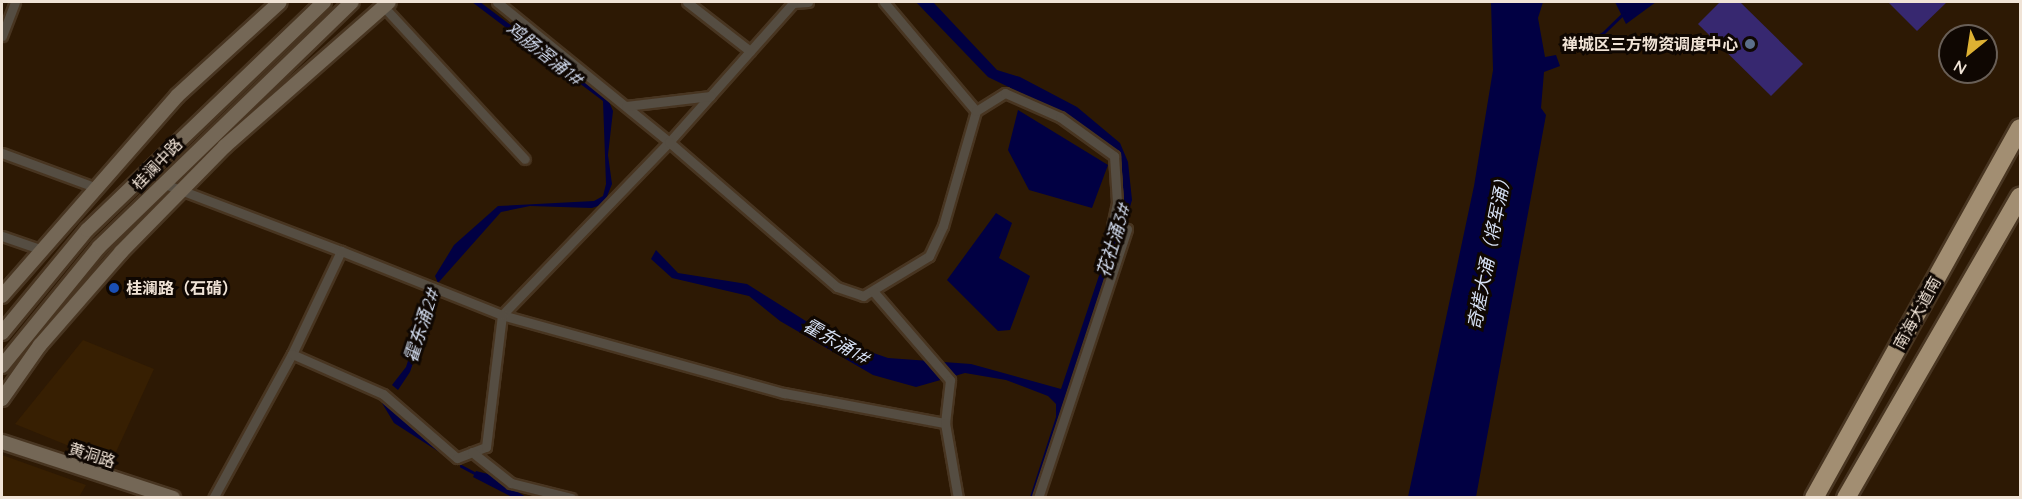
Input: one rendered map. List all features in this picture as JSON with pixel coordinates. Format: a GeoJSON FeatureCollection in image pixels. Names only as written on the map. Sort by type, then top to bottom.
{"type":"FeatureCollection","features":[{"type":"Feature","properties":{"kind":"highway","name":"南海大道南"},"geometry":{"type":"LineString","coordinates":[[1814,498],[2020,128]]}},
{"type":"Feature","properties":{"kind":"highway","name":"南海大道南"},"geometry":{"type":"LineString","coordinates":[[1846,498],[2020,197]]}},
{"type":"Feature","properties":{"kind":"main road"},"geometry":{"type":"LineString","coordinates":[[2,297],[177,96],[280,2]]}},
{"type":"Feature","properties":{"kind":"main road","name":"桂澜中路"},"geometry":{"type":"LineString","coordinates":[[2,333],[80,239],[188,129],[324,2]]}},
{"type":"Feature","properties":{"kind":"main road","name":"桂澜中路"},"geometry":{"type":"LineString","coordinates":[[2,366],[99,247],[162,183],[352,2]]}},
{"type":"Feature","properties":{"kind":"main road"},"geometry":{"type":"LineString","coordinates":[[2,399],[40,345],[182,190],[386,4]]}},
{"type":"Feature","properties":{"kind":"main road"},"geometry":{"type":"LineString","coordinates":[[80,239],[97,188]]}},
{"type":"Feature","properties":{"kind":"main road","name":"黄洞路"},"geometry":{"type":"LineString","coordinates":[[2,442],[173,498]]}},
{"type":"Feature","properties":{"kind":"street"},"geometry":{"type":"LineString","coordinates":[[2,36],[15,2]]}},
{"type":"Feature","properties":{"kind":"street"},"geometry":{"type":"LineString","coordinates":[[497,2],[669,142],[837,287],[863,296],[929,256],[944,226],[976,111],[1005,93],[1060,117],[1114,156],[1117,203],[1112,226],[1120,228],[1038,498]]}},
{"type":"Feature","properties":{"kind":"street"},"geometry":{"type":"LineString","coordinates":[[687,2],[750,51]]}},
{"type":"Feature","properties":{"kind":"street"},"geometry":{"type":"LineString","coordinates":[[292,354],[382,394],[457,458],[486,447],[502,315],[669,142],[793,3],[808,2]]}},
{"type":"Feature","properties":{"kind":"street"},"geometry":{"type":"LineString","coordinates":[[884,2],[976,111]]}},
{"type":"Feature","properties":{"kind":"street"},"geometry":{"type":"LineString","coordinates":[[386,4],[525,159]]}},
{"type":"Feature","properties":{"kind":"street"},"geometry":{"type":"LineString","coordinates":[[626,106],[710,96]]}},
{"type":"Feature","properties":{"kind":"street"},"geometry":{"type":"LineString","coordinates":[[2,153],[97,188]]}},
{"type":"Feature","properties":{"kind":"street"},"geometry":{"type":"LineString","coordinates":[[162,183],[502,315],[784,393],[945,423]]}},
{"type":"Feature","properties":{"kind":"street"},"geometry":{"type":"LineString","coordinates":[[2,236],[42,250]]}},
{"type":"Feature","properties":{"kind":"street"},"geometry":{"type":"LineString","coordinates":[[213,498],[292,354],[341,251]]}},
{"type":"Feature","properties":{"kind":"street"},"geometry":{"type":"LineString","coordinates":[[873,291],[950,381],[945,423],[958,498]]}},
{"type":"Feature","properties":{"kind":"street"},"geometry":{"type":"LineString","coordinates":[[472,452],[511,483],[571,498]]}},
{"type":"Feature","properties":{"kind":"shaded area"},"geometry":{"type":"Polygon","coordinates":[[[83,340],[154,369],[111,463],[15,424],[83,340]]]}},
{"type":"Feature","properties":{"kind":"shaded area"},"geometry":{"type":"Polygon","coordinates":[[[2,455],[86,485],[79,497],[2,497],[2,455]]]}},
{"type":"Feature","properties":{"kind":"water","name":"鸡肠滘涌1#"},"geometry":{"type":"Polygon","coordinates":[[[472,2],[480,2],[607,97],[613,111],[608,155],[612,184],[604,204],[592,208],[530,206],[501,212],[438,283],[435,276],[454,245],[498,206],[594,201],[603,196],[606,184],[603,101],[472,2]]]}},
{"type":"Feature","properties":{"kind":"water"},"geometry":{"type":"Polygon","coordinates":[[[916,2],[933,2],[997,70],[1020,77],[1077,107],[1120,143],[1128,162],[1132,200],[1099,313],[1035,497],[1030,497],[1056,417],[1056,404],[1048,396],[1006,380],[965,373],[916,387],[873,375],[780,321],[749,296],[672,278],[651,259],[656,250],[678,273],[747,284],[836,340],[888,358],[971,364],[1061,389],[1122,207],[1119,165],[1100,139],[1071,117],[988,77],[916,2]]]}},
{"type":"Feature","properties":{"kind":"water","name":"奇槎大涌（将军涌）"},"geometry":{"type":"Polygon","coordinates":[[[1491,2],[1543,2],[1538,18],[1545,57],[1556,55],[1560,66],[1544,72],[1541,108],[1546,115],[1476,497],[1408,497],[1474,186],[1493,70],[1491,2]]]}},
{"type":"Feature","properties":{"kind":"water"},"geometry":{"type":"Polygon","coordinates":[[[1615,2],[1656,2],[1626,24],[1615,2]]]}},
{"type":"Feature","properties":{"kind":"water"},"geometry":{"type":"Polygon","coordinates":[[[1018,110],[1108,165],[1092,208],[1029,190],[1008,150],[1018,110]]]}},
{"type":"Feature","properties":{"kind":"water"},"geometry":{"type":"Polygon","coordinates":[[[996,213],[1012,223],[999,258],[1030,276],[1010,330],[998,331],[947,280],[996,213]]]}},
{"type":"Feature","properties":{"kind":"water"},"geometry":{"type":"Polygon","coordinates":[[[431,289],[437,292],[410,372],[398,390],[392,385],[406,367],[431,289]]]}},
{"type":"Feature","properties":{"kind":"water"},"geometry":{"type":"Polygon","coordinates":[[[382,403],[389,403],[394,413],[464,468],[394,423],[382,403]]]}},
{"type":"Feature","properties":{"kind":"water"},"geometry":{"type":"Polygon","coordinates":[[[476,471],[488,474],[526,497],[512,497],[473,477],[476,471]]]}},
{"type":"Feature","properties":{"kind":"building","name":"禅城区三方物资调度中心"},"geometry":{"type":"Polygon","coordinates":[[[1720,2],[1740,2],[1803,64],[1771,96],[1698,24],[1720,2]]]}},
{"type":"Feature","properties":{"kind":"building"},"geometry":{"type":"Polygon","coordinates":[[[1888,2],[1947,2],[1917,31],[1888,2]]]}},
{"type":"Feature","properties":{"kind":"waterway"},"geometry":{"type":"LineString","coordinates":[[1582,42],[1602,34],[1624,13]]}},
{"type":"Feature","properties":{"kind":"waterway","name":"霍东涌2#"},"geometry":{"type":"LineString","coordinates":[[461,466],[476,474]]}},
{"type":"Feature","properties":{"kind":"place","name":"禅城区三方物资调度中心"},"geometry":{"type":"Point","coordinates":[1750,44]}},
{"type":"Feature","properties":{"kind":"place","name":"桂澜路（石𬒔）"},"geometry":{"type":"Point","coordinates":[114,288]}},
{"type":"Feature","properties":{"kind":"water label","name":"花社涌3#"},"geometry":{"type":"Point","coordinates":[1114,241]}},
{"type":"Feature","properties":{"kind":"water label","name":"霍东涌1#"},"geometry":{"type":"Point","coordinates":[836,342]}}]}
